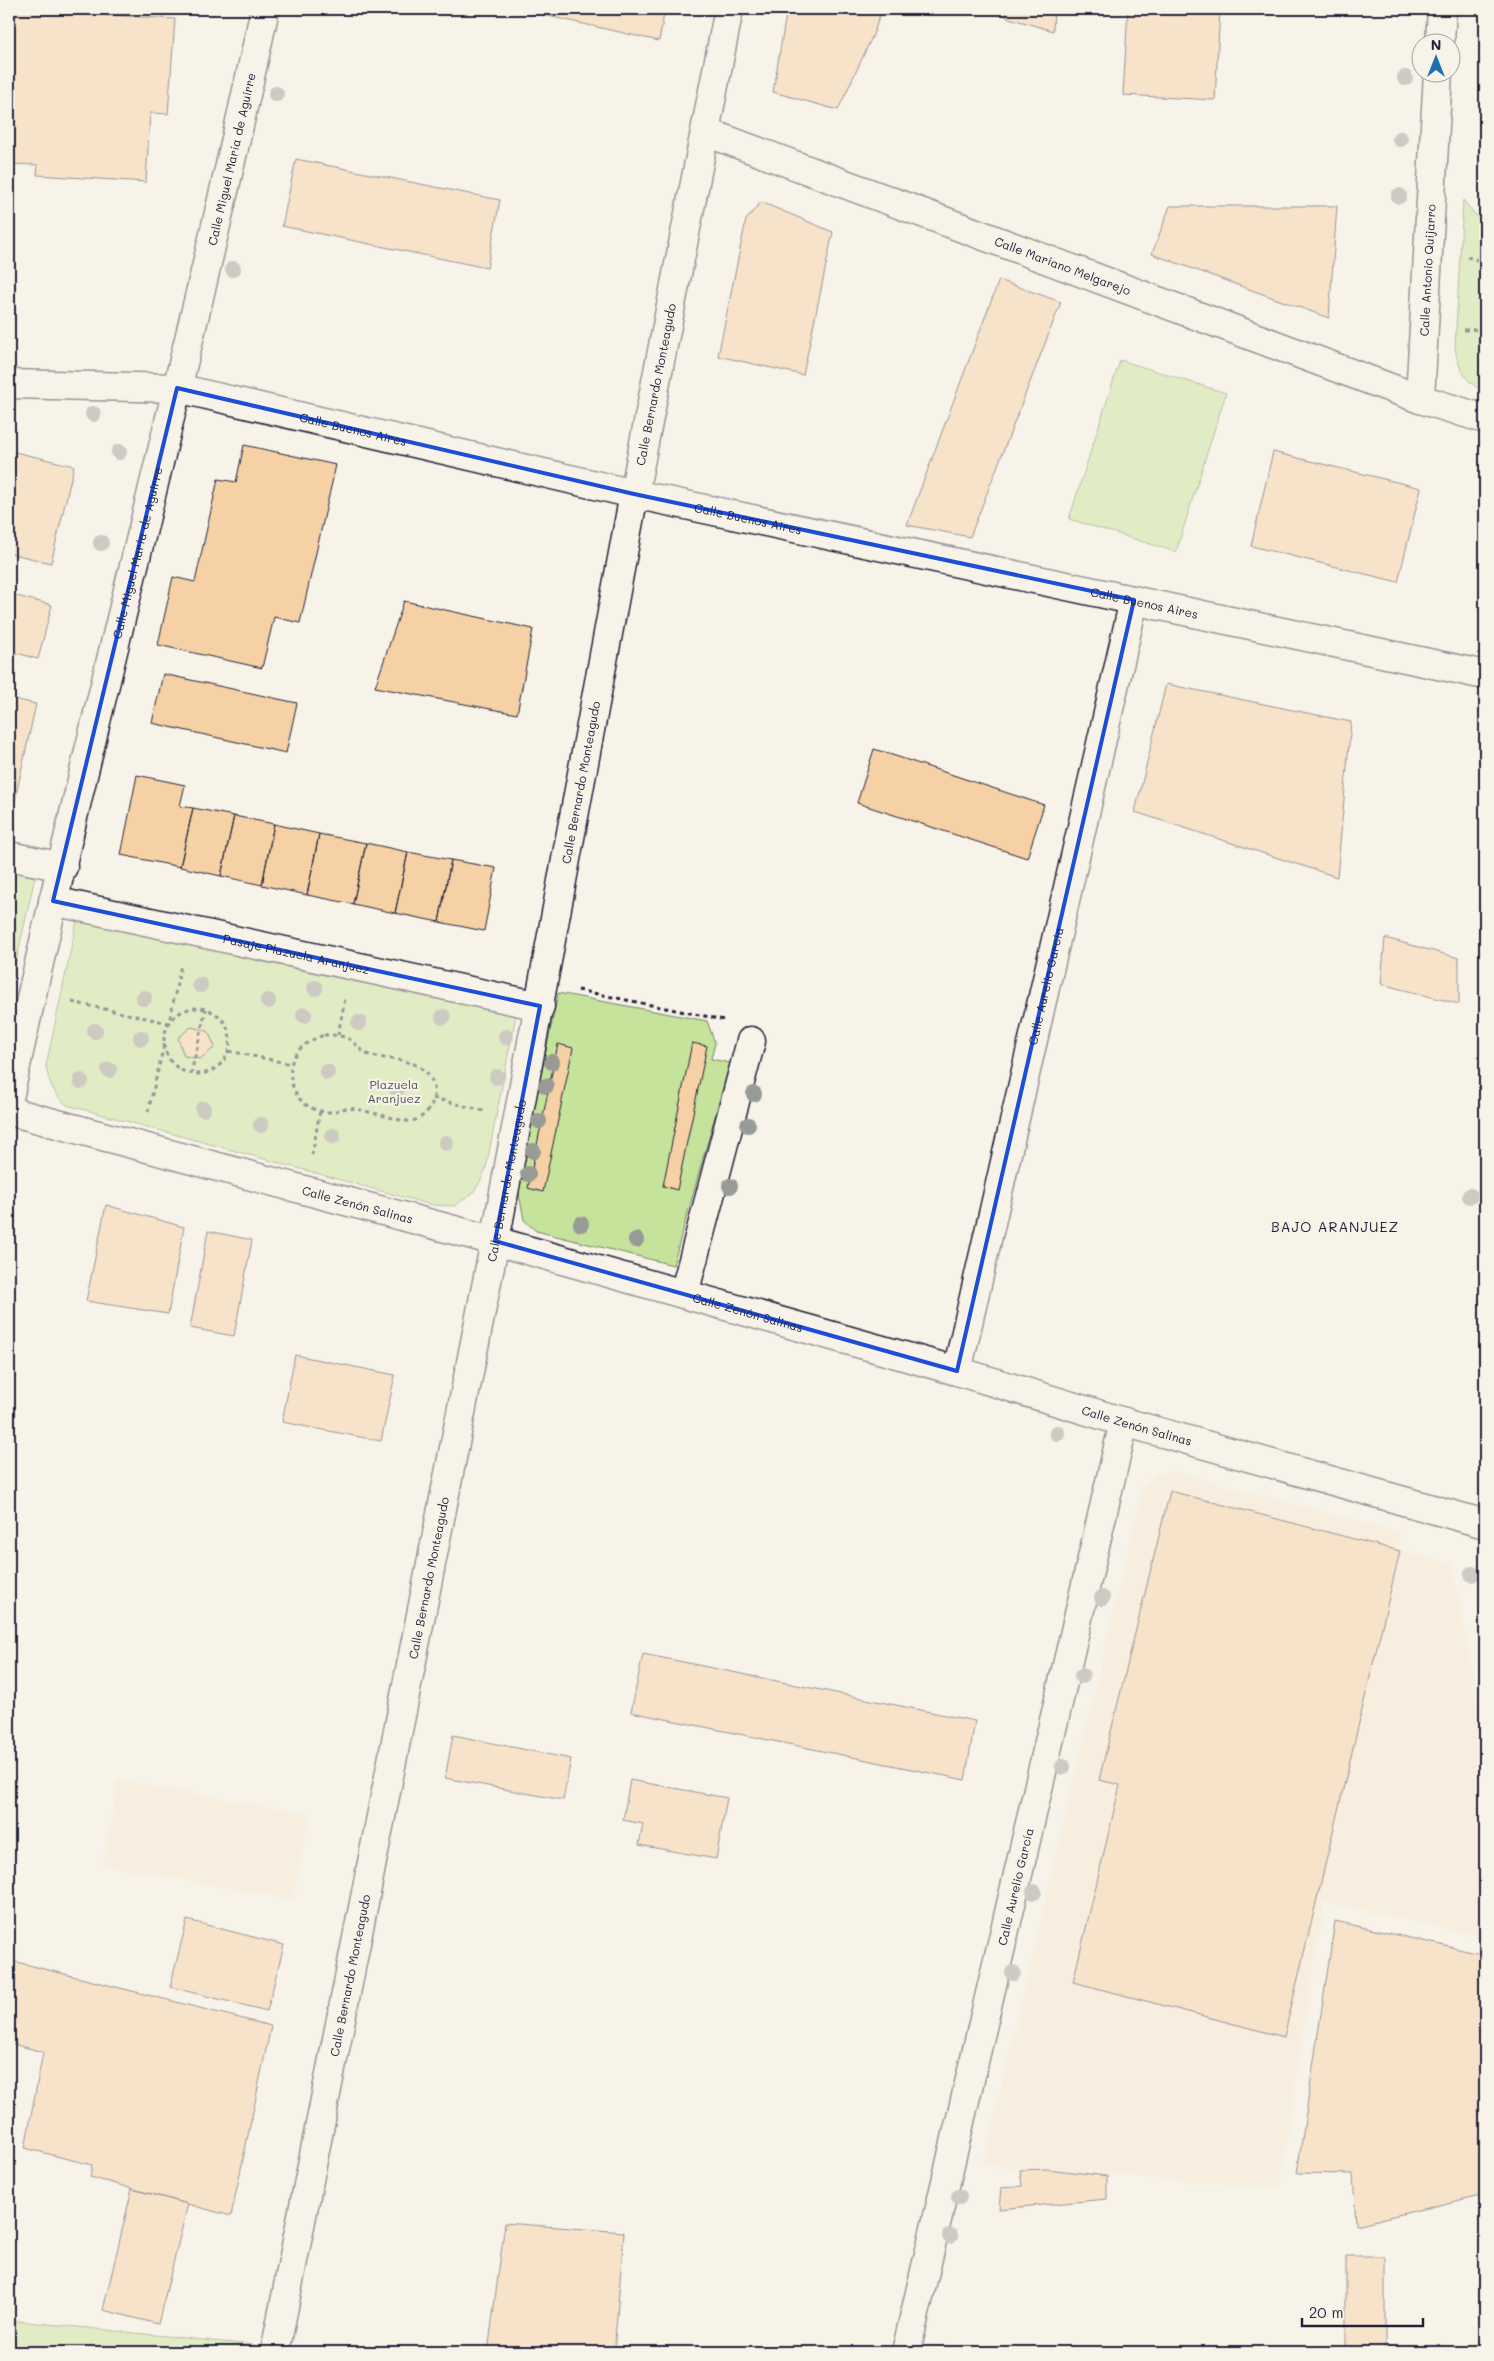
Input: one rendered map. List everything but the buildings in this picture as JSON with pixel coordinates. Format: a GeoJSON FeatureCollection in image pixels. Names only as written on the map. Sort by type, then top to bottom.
{"type":"FeatureCollection","features":[{"type":"Feature","properties":{"kind":"street","name":"Calle Miguel María de Aguirre"},"geometry":{"type":"LineString","coordinates":[[9,1098],[53,901],[63,866],[266,9]]}},
{"type":"Feature","properties":{"kind":"street","name":"Calle Bernardo Monteagudo"},"geometry":{"type":"LineString","coordinates":[[275,2352],[495,1241],[634,494],[729,9]]}},
{"type":"Feature","properties":{"kind":"street"},"geometry":{"type":"LineString","coordinates":[[1441,32],[1442,9]]}},
{"type":"Feature","properties":{"kind":"street","name":"Calle Antonio Quijarro"},"geometry":{"type":"LineString","coordinates":[[1420,399],[1437,82]]}},
{"type":"Feature","properties":{"kind":"street","name":"Calle Mariano Melgarejo"},"geometry":{"type":"LineString","coordinates":[[706,132],[1420,399]]}},
{"type":"Feature","properties":{"kind":"street","name":"Calle Buenos Aires"},"geometry":{"type":"LineString","coordinates":[[9,384],[177,388],[634,494],[1485,675]]}},
{"type":"Feature","properties":{"kind":"street"},"geometry":{"type":"LineString","coordinates":[[1420,399],[1485,419]]}},
{"type":"Feature","properties":{"kind":"street","name":"Calle Aurelio García"},"geometry":{"type":"LineString","coordinates":[[957,1371],[1134,600]]}},
{"type":"Feature","properties":{"kind":"street"},"geometry":{"type":"LineString","coordinates":[[9,856],[63,866]]}},
{"type":"Feature","properties":{"kind":"street","name":"Pasaje Plazuela Aranjuez"},"geometry":{"type":"LineString","coordinates":[[53,901],[542,994]]}},
{"type":"Feature","properties":{"kind":"street"},"geometry":{"type":"LineString","coordinates":[[684,1294],[751,1041]]}},
{"type":"Feature","properties":{"kind":"street","name":"Calle Zenón Salinas"},"geometry":{"type":"LineString","coordinates":[[9,1111],[495,1241],[957,1371],[1124,1422],[1485,1524]]}},
{"type":"Feature","properties":{"kind":"street","name":"Calle Aurelio García"},"geometry":{"type":"LineString","coordinates":[[906,2352],[1124,1422]]}},
{"type":"Feature","properties":{"kind":"path"},"geometry":{"type":"LineString","coordinates":[[1467,256],[1485,262]]}},
{"type":"Feature","properties":{"kind":"path"},"geometry":{"type":"LineString","coordinates":[[1464,330],[1485,329]]}},
{"type":"Feature","properties":{"kind":"path"},"geometry":{"type":"LineString","coordinates":[[169,1023],[185,1010],[206,1009],[224,1020],[230,1035],[229,1051],[226,1060],[210,1072],[191,1074],[180,1070],[172,1064],[166,1054],[164,1034],[169,1023],[182,958]]}},
{"type":"Feature","properties":{"kind":"path"},"geometry":{"type":"LineString","coordinates":[[338,1035],[346,993]]}},
{"type":"Feature","properties":{"kind":"path"},"geometry":{"type":"LineString","coordinates":[[542,994],[720,1018],[751,1041]]}},
{"type":"Feature","properties":{"kind":"path"},"geometry":{"type":"LineString","coordinates":[[72,1002],[169,1023]]}},
{"type":"Feature","properties":{"kind":"path"},"geometry":{"type":"LineString","coordinates":[[191,1074],[206,1009]]}},
{"type":"Feature","properties":{"kind":"path"},"geometry":{"type":"LineString","coordinates":[[324,1035],[338,1035],[350,1039],[365,1054],[418,1066],[427,1072],[433,1081],[431,1108],[424,1116],[410,1121],[347,1108],[332,1112],[307,1107],[298,1098],[292,1086],[291,1064],[298,1051],[311,1040],[324,1035]]}},
{"type":"Feature","properties":{"kind":"path"},"geometry":{"type":"LineString","coordinates":[[147,1119],[164,1044]]}},
{"type":"Feature","properties":{"kind":"path"},"geometry":{"type":"LineString","coordinates":[[229,1051],[291,1064]]}},
{"type":"Feature","properties":{"kind":"path"},"geometry":{"type":"LineString","coordinates":[[433,1098],[484,1111]]}},
{"type":"Feature","properties":{"kind":"path"},"geometry":{"type":"LineString","coordinates":[[311,1162],[320,1111]]}},
{"type":"Feature","properties":{"kind":"highlighted area"},"geometry":{"type":"Polygon","coordinates":[[[177,388],[634,494],[1134,600],[957,1371],[495,1241],[540,1006],[53,901],[177,388]]]}},
{"type":"Feature","properties":{"kind":"shaded area"},"geometry":{"type":"Polygon","coordinates":[[[1174,1472],[1398,1532],[1400,1551],[1452,1564],[1485,1732],[1485,1937],[1324,1902],[1279,2188],[983,2165],[1143,1487],[1156,1473],[1174,1472]]]}},
{"type":"Feature","properties":{"kind":"shaded area"},"geometry":{"type":"Polygon","coordinates":[[[118,1780],[309,1814],[293,1900],[103,1865],[118,1780]]]}},
{"type":"Feature","properties":{"kind":"green space"},"geometry":{"type":"Polygon","coordinates":[[[1463,200],[1479,219],[1485,214],[1485,392],[1468,380],[1464,374],[1458,362],[1455,347],[1463,200]]]}},
{"type":"Feature","properties":{"kind":"green space"},"geometry":{"type":"Polygon","coordinates":[[[1120,360],[1226,393],[1176,552],[1069,519],[1120,360]]]}},
{"type":"Feature","properties":{"kind":"green space"},"geometry":{"type":"Polygon","coordinates":[[[9,871],[35,877],[9,994],[9,871]]]}},
{"type":"Feature","properties":{"kind":"green space","name":"Plazuela Aranjuez"},"geometry":{"type":"Polygon","coordinates":[[[77,920],[516,1015],[486,1168],[472,1194],[454,1206],[432,1205],[67,1105],[52,1088],[46,1066],[77,920]]]}},
{"type":"Feature","properties":{"kind":"green space"},"geometry":{"type":"Polygon","coordinates":[[[558,993],[707,1021],[715,1043],[711,1059],[730,1063],[673,1265],[536,1231],[524,1220],[518,1188],[558,993]]]}},
{"type":"Feature","properties":{"kind":"green space"},"geometry":{"type":"Polygon","coordinates":[[[9,2320],[254,2345],[252,2352],[9,2352],[9,2320]]]}},
{"type":"Feature","properties":{"kind":"district","name":"BAJO ARANJUEZ"},"geometry":{"type":"Point","coordinates":[1335,1226]}}]}
